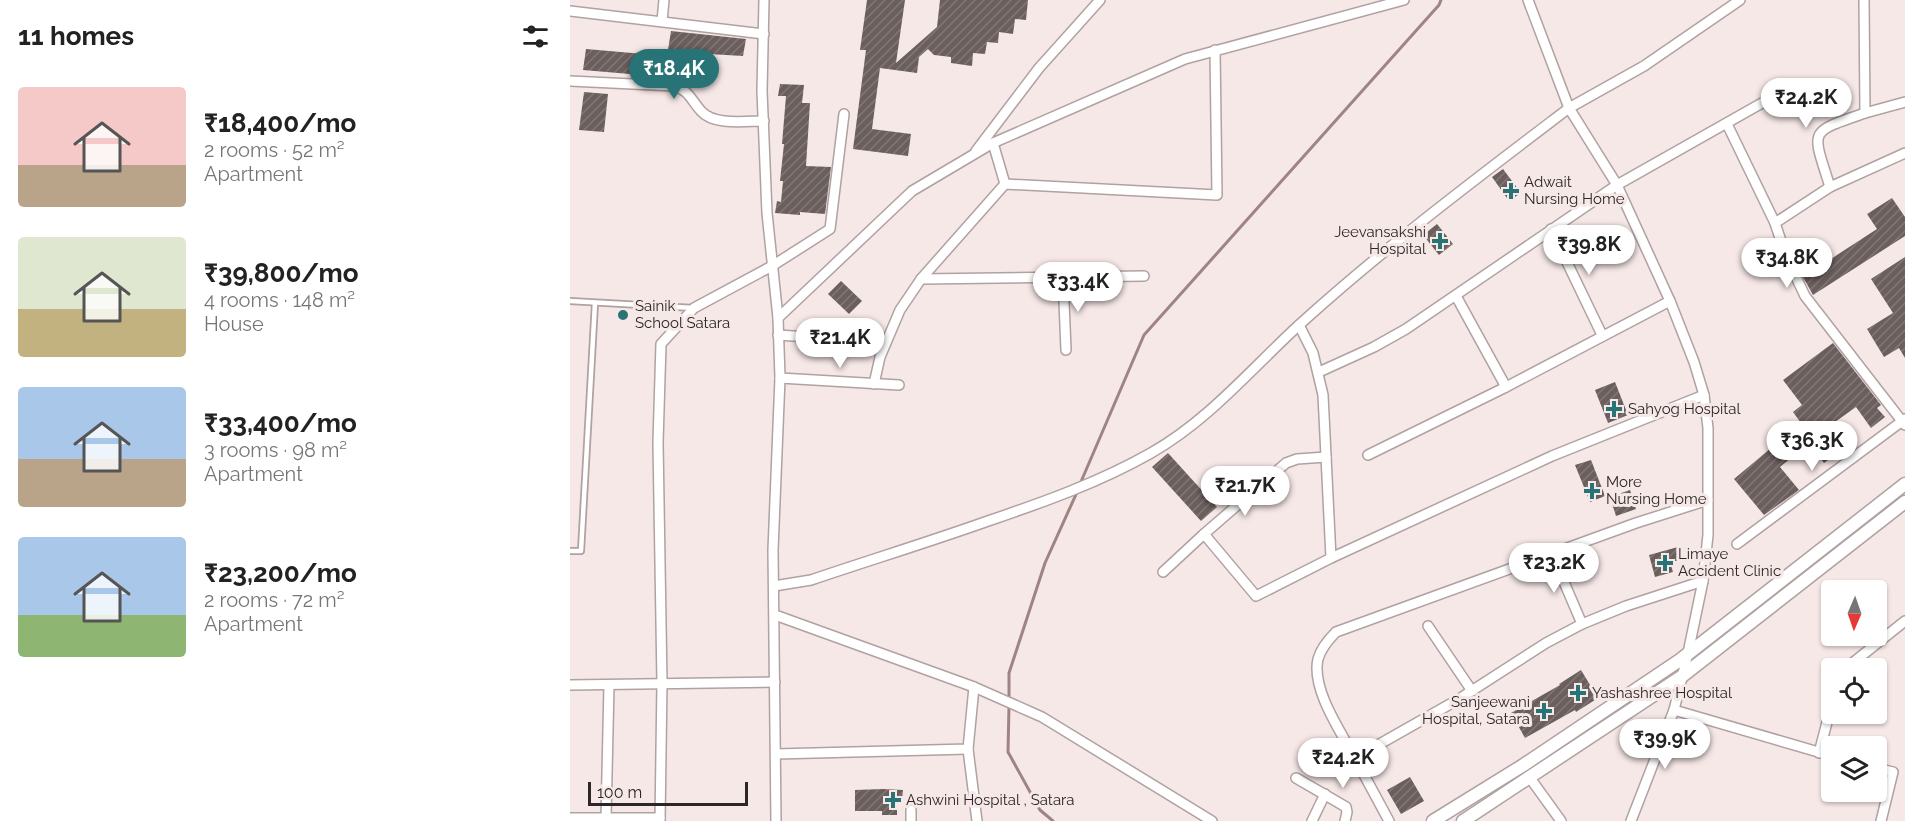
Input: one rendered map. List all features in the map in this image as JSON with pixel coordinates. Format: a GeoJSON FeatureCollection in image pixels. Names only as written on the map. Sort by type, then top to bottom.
{"type":"FeatureCollection","features":[{"type":"Feature","properties":{"kind":"street"},"geometry":{"type":"LineString","coordinates":[[662,21],[664,0]]}},
{"type":"Feature","properties":{"kind":"street"},"geometry":{"type":"LineString","coordinates":[[765,0],[762,91],[767,213],[778,318],[780,378],[773,550],[776,821]]}},
{"type":"Feature","properties":{"kind":"street"},"geometry":{"type":"LineString","coordinates":[[972,155],[1039,68],[1100,0]]}},
{"type":"Feature","properties":{"kind":"street"},"geometry":{"type":"LineString","coordinates":[[778,318],[912,191],[993,143],[1185,59],[1404,0]]}},
{"type":"Feature","properties":{"kind":"street"},"geometry":{"type":"LineString","coordinates":[[1528,0],[1569,108],[1617,185],[1670,301],[1695,362],[1704,394],[1708,428],[1708,535],[1703,581],[1674,710],[1631,821]]}},
{"type":"Feature","properties":{"kind":"street"},"geometry":{"type":"LineString","coordinates":[[774,586],[811,580],[1035,505],[1101,480],[1154,452],[1201,419],[1299,326],[1411,228],[1569,108],[1644,66],[1740,0]]}},
{"type":"Feature","properties":{"kind":"street"},"geometry":{"type":"LineString","coordinates":[[1864,0],[1865,113]]}},
{"type":"Feature","properties":{"kind":"street"},"geometry":{"type":"LineString","coordinates":[[570,11],[764,34]]}},
{"type":"Feature","properties":{"kind":"street"},"geometry":{"type":"LineString","coordinates":[[1005,184],[1217,195],[1215,50]]}},
{"type":"Feature","properties":{"kind":"street"},"geometry":{"type":"LineString","coordinates":[[570,81],[674,86],[682,88],[690,95],[708,117],[723,120],[764,121]]}},
{"type":"Feature","properties":{"kind":"street"},"geometry":{"type":"LineString","coordinates":[[1319,372],[1374,347],[1406,329],[1617,185],[1778,94]]}},
{"type":"Feature","properties":{"kind":"street"},"geometry":{"type":"LineString","coordinates":[[1830,187],[1817,147],[1820,131],[1826,126],[1905,102]]}},
{"type":"Feature","properties":{"kind":"street"},"geometry":{"type":"LineString","coordinates":[[570,819],[660,819],[662,683],[658,442],[661,344],[694,308],[772,266],[830,229],[844,114]]}},
{"type":"Feature","properties":{"kind":"street"},"geometry":{"type":"LineString","coordinates":[[1727,124],[1775,223],[1786,256],[1805,296],[1904,422],[1737,544]]}},
{"type":"Feature","properties":{"kind":"street"},"geometry":{"type":"LineString","coordinates":[[993,143],[1005,184]]}},
{"type":"Feature","properties":{"kind":"street"},"geometry":{"type":"LineString","coordinates":[[1775,223],[1830,187],[1905,153]]}},
{"type":"Feature","properties":{"kind":"street"},"geometry":{"type":"LineString","coordinates":[[874,384],[880,357],[900,310],[921,279],[1005,184]]}},
{"type":"Feature","properties":{"kind":"street"},"geometry":{"type":"LineString","coordinates":[[1551,229],[1602,335]]}},
{"type":"Feature","properties":{"kind":"street"},"geometry":{"type":"LineString","coordinates":[[921,279],[1144,276]]}},
{"type":"Feature","properties":{"kind":"street"},"geometry":{"type":"LineString","coordinates":[[1063,277],[1066,350]]}},
{"type":"Feature","properties":{"kind":"street"},"geometry":{"type":"LineString","coordinates":[[1456,296],[1506,387]]}},
{"type":"Feature","properties":{"kind":"street"},"geometry":{"type":"LineString","coordinates":[[1368,455],[1506,387],[1670,301]]}},
{"type":"Feature","properties":{"kind":"street"},"geometry":{"type":"LineString","coordinates":[[1299,326],[1313,353],[1323,395],[1330,558]]}},
{"type":"Feature","properties":{"kind":"street"},"geometry":{"type":"LineString","coordinates":[[778,335],[886,342]]}},
{"type":"Feature","properties":{"kind":"street"},"geometry":{"type":"LineString","coordinates":[[780,378],[899,386]]}},
{"type":"Feature","properties":{"kind":"street"},"geometry":{"type":"LineString","coordinates":[[1204,534],[1256,596],[1330,558],[1552,456],[1704,394]]}},
{"type":"Feature","properties":{"kind":"street"},"geometry":{"type":"LineString","coordinates":[[1163,572],[1286,464],[1307,458],[1326,457]]}},
{"type":"Feature","properties":{"kind":"street"},"geometry":{"type":"LineString","coordinates":[[1433,821],[1467,801],[1688,653],[1905,484]]}},
{"type":"Feature","properties":{"kind":"street"},"geometry":{"type":"LineString","coordinates":[[1389,821],[1325,701],[1317,679],[1318,659],[1325,643],[1336,632],[1415,602],[1636,523],[1708,500]]}},
{"type":"Feature","properties":{"kind":"street"},"geometry":{"type":"LineString","coordinates":[[1463,821],[1681,677],[1905,502]]}},
{"type":"Feature","properties":{"kind":"street"},"geometry":{"type":"LineString","coordinates":[[1552,554],[1582,624]]}},
{"type":"Feature","properties":{"kind":"street"},"geometry":{"type":"LineString","coordinates":[[1355,758],[1472,691],[1546,643],[1582,624],[1626,606],[1703,581]]}},
{"type":"Feature","properties":{"kind":"street"},"geometry":{"type":"LineString","coordinates":[[775,615],[907,661],[1042,717],[1207,820]]}},
{"type":"Feature","properties":{"kind":"street"},"geometry":{"type":"LineString","coordinates":[[1859,658],[1905,621]]}},
{"type":"Feature","properties":{"kind":"street"},"geometry":{"type":"LineString","coordinates":[[1428,626],[1472,691]]}},
{"type":"Feature","properties":{"kind":"street"},"geometry":{"type":"LineString","coordinates":[[570,685],[775,682]]}},
{"type":"Feature","properties":{"kind":"street"},"geometry":{"type":"LineString","coordinates":[[606,818],[609,685]]}},
{"type":"Feature","properties":{"kind":"street"},"geometry":{"type":"LineString","coordinates":[[974,687],[968,749],[977,821]]}},
{"type":"Feature","properties":{"kind":"street"},"geometry":{"type":"LineString","coordinates":[[1674,710],[1819,753],[1827,724]]}},
{"type":"Feature","properties":{"kind":"street"},"geometry":{"type":"LineString","coordinates":[[1582,725],[1590,737]]}},
{"type":"Feature","properties":{"kind":"street"},"geometry":{"type":"LineString","coordinates":[[776,753],[968,749]]}},
{"type":"Feature","properties":{"kind":"street"},"geometry":{"type":"LineString","coordinates":[[1887,771],[1893,772],[1887,796]]}},
{"type":"Feature","properties":{"kind":"street"},"geometry":{"type":"LineString","coordinates":[[1296,778],[1346,807],[1345,821]]}},
{"type":"Feature","properties":{"kind":"street"},"geometry":{"type":"LineString","coordinates":[[1530,778],[1561,821]]}},
{"type":"Feature","properties":{"kind":"street"},"geometry":{"type":"LineString","coordinates":[[1312,821],[1325,794]]}},
{"type":"Feature","properties":{"kind":"street"},"geometry":{"type":"LineString","coordinates":[[1881,821],[1886,802]]}},
{"type":"Feature","properties":{"kind":"street"},"geometry":{"type":"LineString","coordinates":[[911,810],[911,821]]}},
{"type":"Feature","properties":{"kind":"lane"},"geometry":{"type":"LineString","coordinates":[[570,301],[694,308]]}},
{"type":"Feature","properties":{"kind":"lane"},"geometry":{"type":"LineString","coordinates":[[570,550],[582,551],[595,303]]}},
{"type":"Feature","properties":{"kind":"building"},"geometry":{"type":"Polygon","coordinates":[[[867,0],[905,0],[896,63],[937,27],[940,0],[1028,0],[1026,20],[1015,19],[1013,34],[999,32],[998,43],[987,42],[985,54],[973,53],[972,66],[951,63],[951,57],[934,55],[928,49],[919,57],[917,73],[880,68],[872,129],[911,134],[908,156],[853,149],[866,50],[860,50],[867,0]]]}},
{"type":"Feature","properties":{"kind":"building"},"geometry":{"type":"Polygon","coordinates":[[[671,31],[746,39],[743,56],[709,54],[703,85],[687,84],[688,79],[583,70],[586,49],[667,56],[671,31]]]}},
{"type":"Feature","properties":{"kind":"building"},"geometry":{"type":"Polygon","coordinates":[[[780,84],[804,85],[802,103],[810,103],[806,166],[831,167],[825,214],[775,213],[777,201],[781,202],[783,181],[780,181],[786,96],[778,96],[780,84]]]}},
{"type":"Feature","properties":{"kind":"building"},"geometry":{"type":"Polygon","coordinates":[[[584,92],[608,94],[604,132],[579,130],[584,92]]]}},
{"type":"Feature","properties":{"kind":"building"},"geometry":{"type":"Polygon","coordinates":[[[1503,169],[1521,193],[1509,201],[1492,177],[1503,169]]]}},
{"type":"Feature","properties":{"kind":"building"},"geometry":{"type":"Polygon","coordinates":[[[1892,198],[1905,217],[1905,236],[1813,295],[1803,277],[1877,229],[1867,214],[1892,198]]]}},
{"type":"Feature","properties":{"kind":"building"},"geometry":{"type":"Polygon","coordinates":[[[1437,224],[1453,244],[1439,255],[1423,235],[1437,224]]]}},
{"type":"Feature","properties":{"kind":"building"},"geometry":{"type":"Polygon","coordinates":[[[1905,257],[1905,358],[1899,348],[1884,357],[1867,329],[1893,313],[1871,279],[1905,257]]]}},
{"type":"Feature","properties":{"kind":"building"},"geometry":{"type":"Polygon","coordinates":[[[841,281],[862,301],[849,314],[828,294],[841,281]]]}},
{"type":"Feature","properties":{"kind":"building"},"geometry":{"type":"Polygon","coordinates":[[[1833,343],[1881,405],[1877,408],[1885,417],[1871,428],[1856,407],[1835,422],[1851,443],[1824,463],[1809,443],[1780,467],[1799,490],[1764,515],[1734,479],[1801,423],[1793,412],[1802,405],[1783,380],[1833,343]]]}},
{"type":"Feature","properties":{"kind":"building"},"geometry":{"type":"Polygon","coordinates":[[[1615,382],[1628,415],[1608,423],[1595,390],[1615,382]]]}},
{"type":"Feature","properties":{"kind":"building"},"geometry":{"type":"Polygon","coordinates":[[[1168,453],[1217,507],[1201,521],[1152,467],[1168,453]]]}},
{"type":"Feature","properties":{"kind":"building"},"geometry":{"type":"Polygon","coordinates":[[[1591,460],[1605,496],[1590,502],[1575,465],[1591,460]]]}},
{"type":"Feature","properties":{"kind":"building"},"geometry":{"type":"Polygon","coordinates":[[[1630,490],[1636,509],[1616,516],[1610,497],[1630,490]]]}},
{"type":"Feature","properties":{"kind":"building"},"geometry":{"type":"Polygon","coordinates":[[[1678,547],[1681,560],[1670,562],[1673,572],[1655,577],[1649,555],[1678,547]]]}},
{"type":"Feature","properties":{"kind":"building"},"geometry":{"type":"Polygon","coordinates":[[[1581,670],[1598,698],[1525,738],[1511,713],[1581,670]]]}},
{"type":"Feature","properties":{"kind":"building"},"geometry":{"type":"Polygon","coordinates":[[[1410,777],[1424,801],[1401,814],[1387,790],[1410,777]]]}},
{"type":"Feature","properties":{"kind":"building"},"geometry":{"type":"Polygon","coordinates":[[[855,790],[903,790],[902,800],[897,800],[897,815],[882,815],[882,811],[855,811],[855,790]]]}},
{"type":"Feature","properties":{"kind":"waterway"},"geometry":{"type":"LineString","coordinates":[[1080,484],[1144,335],[1439,5],[1441,0]]}},
{"type":"Feature","properties":{"kind":"waterway"},"geometry":{"type":"LineString","coordinates":[[1009,699],[1009,673],[1045,563],[1078,490]]}},
{"type":"Feature","properties":{"kind":"waterway"},"geometry":{"type":"LineString","coordinates":[[1009,706],[1008,752],[1040,810],[1053,821]]}},
{"type":"Feature","properties":{"kind":"place","name":"Adwait Nursing Home"},"geometry":{"type":"Point","coordinates":[1511,191]}},
{"type":"Feature","properties":{"kind":"place","name":"Jeevansakshi Hospital"},"geometry":{"type":"Point","coordinates":[1440,241]}},
{"type":"Feature","properties":{"kind":"place","name":"Sainik School Satara"},"geometry":{"type":"Point","coordinates":[623,315]}},
{"type":"Feature","properties":{"kind":"place","name":"Sahyog Hospital"},"geometry":{"type":"Point","coordinates":[1614,409]}},
{"type":"Feature","properties":{"kind":"place","name":"More Nursing Home"},"geometry":{"type":"Point","coordinates":[1592,491]}},
{"type":"Feature","properties":{"kind":"place","name":"Limaye Accident Clinic"},"geometry":{"type":"Point","coordinates":[1665,563]}},
{"type":"Feature","properties":{"kind":"place","name":"Yashashree Hospital"},"geometry":{"type":"Point","coordinates":[1578,693]}},
{"type":"Feature","properties":{"kind":"place","name":"Sanjeewani Hospital, Satara"},"geometry":{"type":"Point","coordinates":[1544,711]}},
{"type":"Feature","properties":{"kind":"place","name":"Ashwini Hospital , Satara"},"geometry":{"type":"Point","coordinates":[893,800]}}]}
